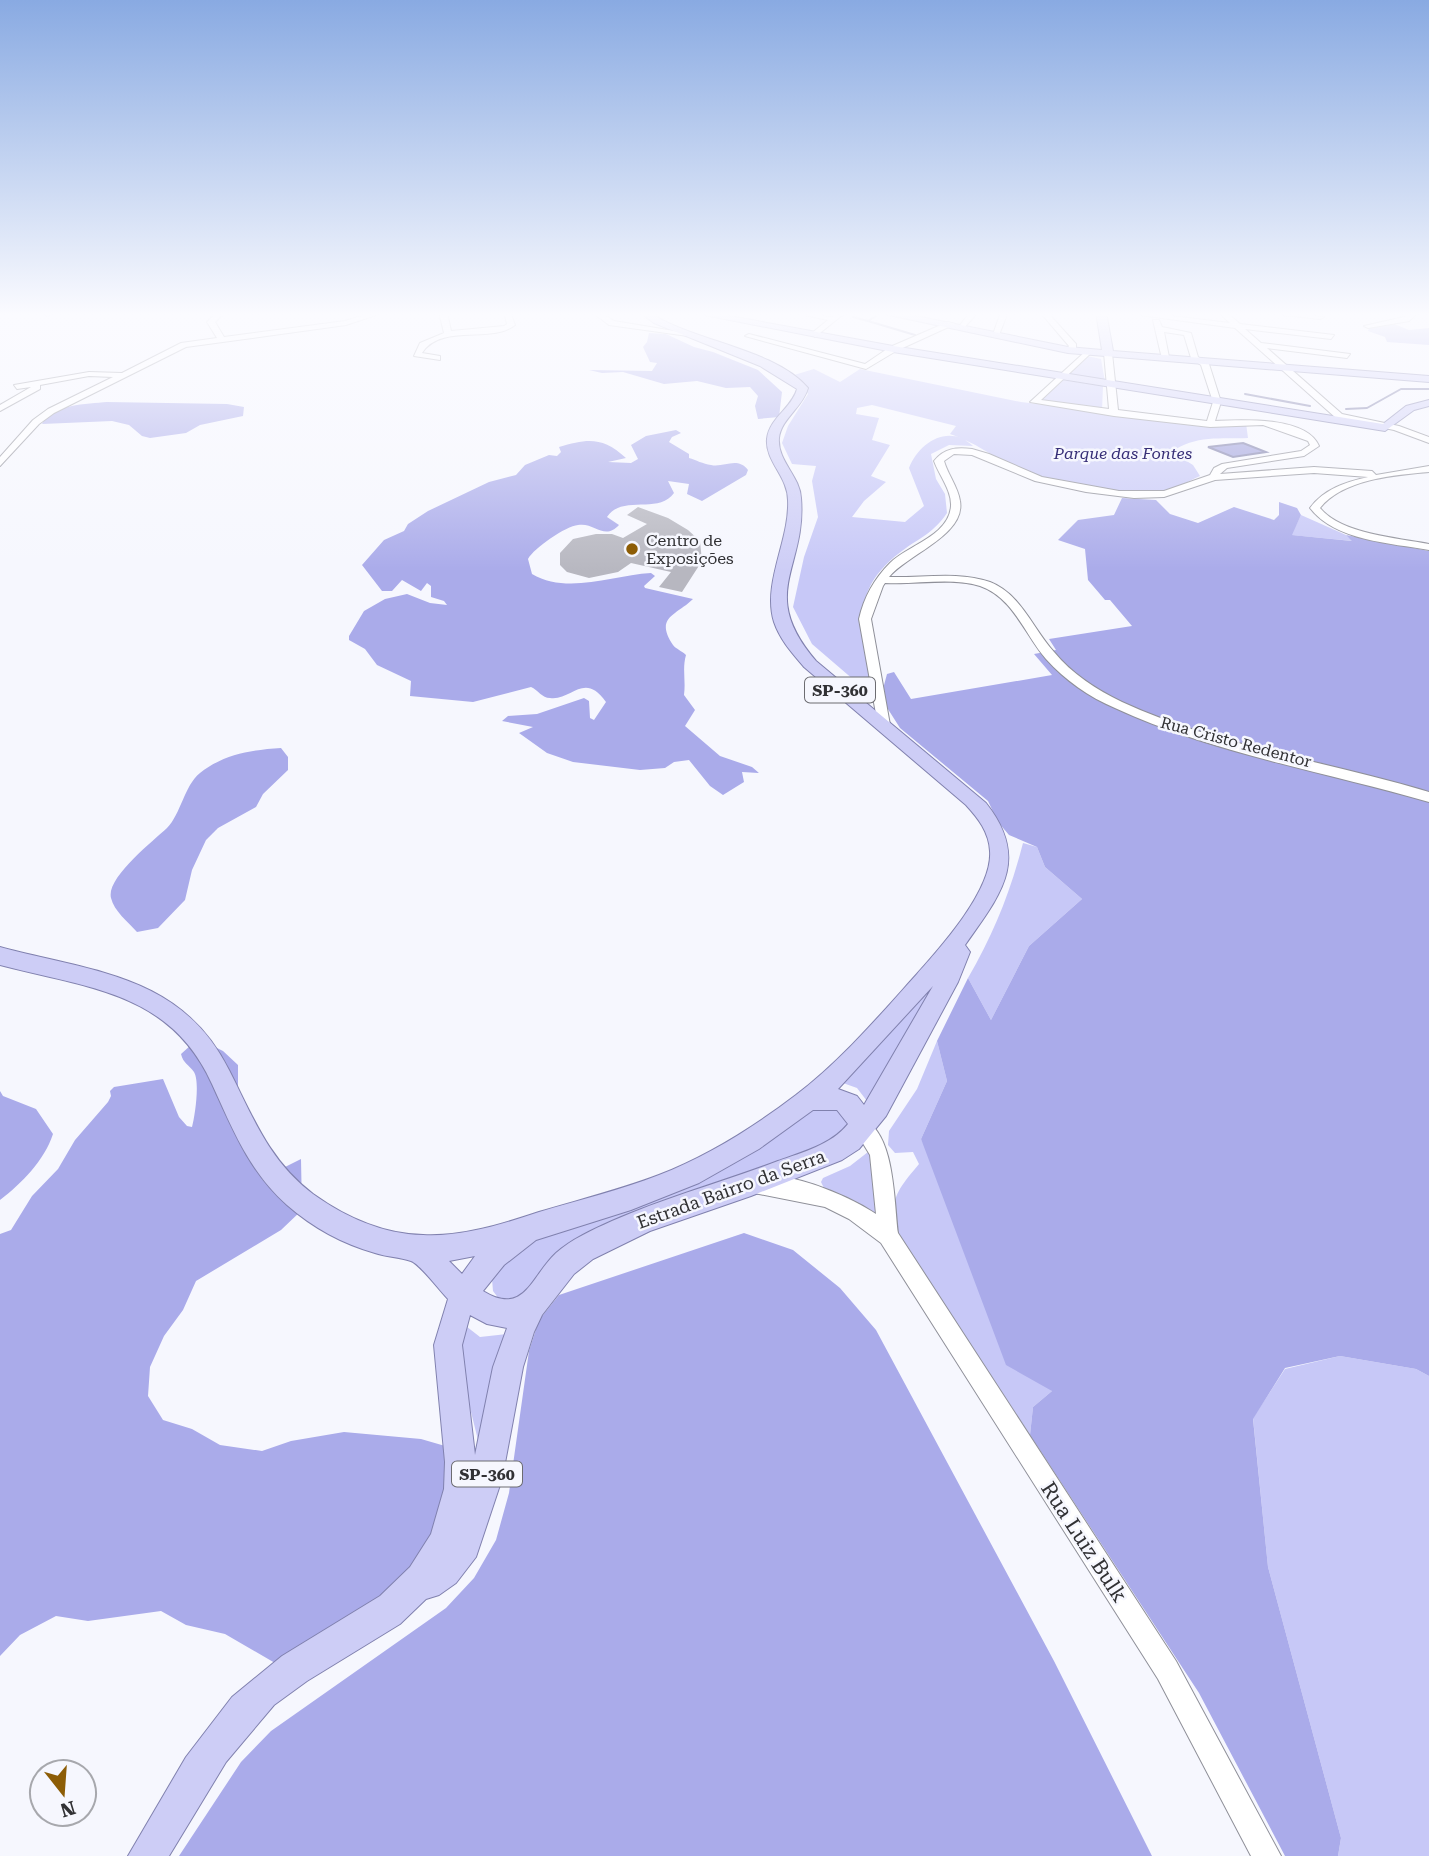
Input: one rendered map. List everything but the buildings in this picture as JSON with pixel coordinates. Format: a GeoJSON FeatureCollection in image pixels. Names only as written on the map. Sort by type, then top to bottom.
{"type":"FeatureCollection","features":[{"type":"Feature","properties":{"kind":"main road","name":"SP-360"},"geometry":{"type":"LineString","coordinates":[[800,399],[782,419],[773,439],[774,452],[793,487],[795,501],[780,587],[779,619],[798,653],[973,800],[996,831],[998,870],[974,916]]}},
{"type":"Feature","properties":{"kind":"main road"},"geometry":{"type":"LineString","coordinates":[[1197,399],[1386,427],[1410,408],[1429,403]]}},
{"type":"Feature","properties":{"kind":"main road","name":"Estrada Bairro da Serra"},"geometry":{"type":"LineString","coordinates":[[0,956],[118,984],[155,1000],[183,1023],[208,1051],[252,1146],[272,1175],[302,1203],[368,1239],[421,1249],[467,1245],[524,1231],[636,1197],[691,1173],[748,1142],[809,1100],[937,968],[974,916]]}},
{"type":"Feature","properties":{"kind":"main road","name":"Estrada Bairro da Serra"},"geometry":{"type":"LineString","coordinates":[[532,1304],[564,1264],[596,1242],[646,1220],[833,1152],[850,1141],[877,1108],[950,976],[974,916]]}},
{"type":"Feature","properties":{"kind":"main road"},"geometry":{"type":"LineString","coordinates":[[809,1100],[835,1097],[844,1100],[859,1116],[862,1127]]}},
{"type":"Feature","properties":{"kind":"main road","name":"Estrada Bairro da Serra"},"geometry":{"type":"LineString","coordinates":[[464,1293],[499,1251],[524,1231]]}},
{"type":"Feature","properties":{"kind":"main road"},"geometry":{"type":"LineString","coordinates":[[421,1249],[447,1281],[497,1314],[512,1314],[532,1304]]}},
{"type":"Feature","properties":{"kind":"main road","name":"SP-360"},"geometry":{"type":"LineString","coordinates":[[388,1612],[426,1575],[454,1521],[463,1467],[448,1345],[450,1328],[464,1293]]}},
{"type":"Feature","properties":{"kind":"main road","name":"SP-360"},"geometry":{"type":"LineString","coordinates":[[147,1856],[206,1762],[236,1721],[262,1693],[388,1612],[444,1571],[464,1545],[486,1479],[508,1367],[532,1304]]}},
{"type":"Feature","properties":{"kind":"street"},"geometry":{"type":"LineString","coordinates":[[0,463],[44,416],[78,399]]}},
{"type":"Feature","properties":{"kind":"street"},"geometry":{"type":"LineString","coordinates":[[1036,399],[1037,403],[1210,424],[1252,421],[1273,423],[1307,436],[1315,446],[1304,453],[1225,466],[1217,470],[1214,477]]}},
{"type":"Feature","properties":{"kind":"street"},"geometry":{"type":"LineString","coordinates":[[1113,399],[1114,413]]}},
{"type":"Feature","properties":{"kind":"street"},"geometry":{"type":"LineString","coordinates":[[1210,424],[1216,399]]}},
{"type":"Feature","properties":{"kind":"street"},"geometry":{"type":"LineString","coordinates":[[1318,399],[1339,418]]}},
{"type":"Feature","properties":{"kind":"street"},"geometry":{"type":"LineString","coordinates":[[1386,427],[1429,442]]}},
{"type":"Feature","properties":{"kind":"street"},"geometry":{"type":"LineString","coordinates":[[884,725],[865,619],[871,597],[881,580],[903,558],[939,535],[953,518],[956,508],[954,495],[939,461],[950,453],[974,452],[1041,479],[1129,495],[1167,494],[1214,477],[1314,470],[1387,475]]}},
{"type":"Feature","properties":{"kind":"street"},"geometry":{"type":"LineString","coordinates":[[1429,469],[1352,483],[1320,500],[1315,508],[1318,515],[1348,529],[1429,547]]}},
{"type":"Feature","properties":{"kind":"street","name":"Rua Cristo Redentor"},"geometry":{"type":"LineString","coordinates":[[881,580],[958,579],[987,585],[1007,597],[1045,650],[1069,673],[1089,690],[1116,704],[1199,734],[1376,779],[1429,797]]}},
{"type":"Feature","properties":{"kind":"street"},"geometry":{"type":"LineString","coordinates":[[862,1127],[879,1153],[888,1236]]}},
{"type":"Feature","properties":{"kind":"street"},"geometry":{"type":"LineString","coordinates":[[751,1184],[812,1192],[828,1197],[869,1220],[888,1236]]}},
{"type":"Feature","properties":{"kind":"street","name":"Rua Luiz Bulk"},"geometry":{"type":"LineString","coordinates":[[888,1236],[1167,1671],[1267,1856]]}},
{"type":"Feature","properties":{"kind":"green space","name":"Parque das Fontes"},"geometry":{"type":"Polygon","coordinates":[[[805,399],[1004,399],[1208,424],[1246,423],[1248,438],[1199,440],[1181,447],[1172,452],[1193,465],[1200,476],[1175,488],[1144,493],[1107,490],[1031,474],[964,440],[973,446],[949,445],[931,454],[936,479],[945,494],[947,513],[933,529],[886,565],[873,581],[865,599],[863,635],[876,699],[812,644],[793,607],[804,557],[818,517],[812,481],[816,466],[792,464],[782,443],[788,426],[805,399]],[[872,405],[857,408],[856,414],[879,418],[872,440],[890,445],[871,476],[886,482],[864,501],[852,517],[905,522],[924,506],[909,468],[914,459],[927,444],[945,436],[963,439],[950,434],[956,426],[872,405]]]}},
{"type":"Feature","properties":{"kind":"green space"},"geometry":{"type":"Polygon","coordinates":[[[1102,399],[1102,410],[1039,400],[1102,399]]]}},
{"type":"Feature","properties":{"kind":"green space"},"geometry":{"type":"Polygon","coordinates":[[[1301,515],[1346,535],[1353,541],[1291,535],[1301,515]]]}},
{"type":"Feature","properties":{"kind":"green space"},"geometry":{"type":"Polygon","coordinates":[[[1023,843],[1037,847],[1045,867],[1082,899],[1029,946],[991,1020],[968,978],[1000,912],[1023,843]]]}},
{"type":"Feature","properties":{"kind":"green space"},"geometry":{"type":"Polygon","coordinates":[[[935,985],[867,1101],[857,1088],[843,1083],[935,985]]]}},
{"type":"Feature","properties":{"kind":"green space"},"geometry":{"type":"Polygon","coordinates":[[[937,1041],[947,1081],[921,1139],[1052,1391],[1033,1407],[1030,1435],[895,1229],[895,1201],[906,1180],[919,1164],[913,1152],[895,1153],[888,1145],[889,1131],[917,1089],[937,1041]]]}},
{"type":"Feature","properties":{"kind":"green space"},"geometry":{"type":"Polygon","coordinates":[[[831,1102],[847,1115],[848,1126],[831,1144],[604,1228],[515,1303],[499,1299],[493,1291],[492,1279],[512,1249],[809,1107],[831,1102]]]}},
{"type":"Feature","properties":{"kind":"green space"},"geometry":{"type":"Polygon","coordinates":[[[868,1152],[871,1154],[878,1210],[875,1213],[868,1213],[824,1188],[821,1182],[823,1178],[850,1166],[868,1152]]]}},
{"type":"Feature","properties":{"kind":"green space"},"geometry":{"type":"Polygon","coordinates":[[[462,1323],[480,1337],[507,1334],[480,1448],[455,1348],[462,1323]]]}},
{"type":"Feature","properties":{"kind":"green space"},"geometry":{"type":"Polygon","coordinates":[[[1340,1356],[1416,1369],[1429,1376],[1429,1856],[1338,1856],[1341,1838],[1268,1567],[1253,1418],[1285,1369],[1340,1356]]]}},
{"type":"Feature","properties":{"kind":"shaded area"},"geometry":{"type":"Polygon","coordinates":[[[757,399],[781,399],[779,417],[758,419],[755,406],[757,399]]]}},
{"type":"Feature","properties":{"kind":"shaded area"},"geometry":{"type":"Polygon","coordinates":[[[107,402],[227,404],[244,407],[243,416],[200,425],[186,433],[150,438],[142,436],[129,425],[112,421],[42,424],[47,417],[62,409],[107,402]]]}},
{"type":"Feature","properties":{"kind":"shaded area"},"geometry":{"type":"Polygon","coordinates":[[[676,430],[681,433],[672,437],[669,442],[689,454],[689,458],[716,466],[739,464],[748,470],[746,475],[702,501],[687,494],[689,484],[668,481],[674,493],[667,499],[659,503],[631,505],[614,510],[607,517],[619,525],[614,529],[604,531],[584,525],[573,526],[543,544],[528,559],[532,574],[546,580],[560,583],[591,582],[651,573],[655,576],[645,588],[693,599],[670,618],[666,628],[673,645],[686,655],[684,695],[695,710],[685,726],[720,756],[752,767],[759,773],[742,772],[744,782],[723,795],[710,786],[689,760],[674,762],[665,768],[640,770],[573,762],[547,753],[519,733],[533,727],[502,721],[508,716],[537,714],[584,698],[589,701],[590,718],[594,720],[606,702],[591,689],[578,689],[565,696],[550,698],[531,687],[473,702],[410,696],[411,681],[377,665],[365,649],[349,640],[364,611],[385,599],[407,594],[430,603],[447,605],[444,601],[431,597],[431,586],[427,583],[421,591],[402,580],[392,591],[382,591],[362,565],[384,540],[404,531],[408,524],[428,511],[489,482],[516,475],[525,465],[549,455],[557,456],[561,452],[559,447],[594,441],[609,446],[626,458],[608,462],[631,463],[638,459],[631,445],[646,436],[676,430]]]}},
{"type":"Feature","properties":{"kind":"shaded area"},"geometry":{"type":"Polygon","coordinates":[[[1243,443],[1266,452],[1233,457],[1208,447],[1243,443]]]}},
{"type":"Feature","properties":{"kind":"shaded area"},"geometry":{"type":"Polygon","coordinates":[[[1122,498],[1156,500],[1170,514],[1198,523],[1234,507],[1274,520],[1279,515],[1279,502],[1297,508],[1301,515],[1292,535],[1352,541],[1346,535],[1429,551],[1429,1376],[1416,1369],[1340,1356],[1285,1368],[1253,1419],[1268,1567],[1341,1838],[1338,1856],[1285,1856],[1199,1693],[1030,1435],[1033,1407],[1052,1391],[1006,1365],[921,1139],[947,1081],[937,1041],[968,978],[991,1020],[1029,946],[1082,899],[1045,867],[1037,847],[1009,835],[998,822],[988,801],[900,728],[886,706],[883,689],[887,674],[894,672],[911,699],[1052,675],[1034,654],[1056,650],[1049,639],[1132,626],[1088,580],[1085,549],[1058,540],[1078,520],[1114,515],[1122,498]]]}},
{"type":"Feature","properties":{"kind":"shaded area"},"geometry":{"type":"Polygon","coordinates":[[[281,748],[288,757],[288,770],[263,794],[256,807],[218,828],[206,840],[192,870],[185,900],[158,928],[137,932],[115,907],[111,890],[123,871],[172,822],[195,779],[209,767],[228,757],[281,748]]]}},
{"type":"Feature","properties":{"kind":"shaded area"},"geometry":{"type":"Polygon","coordinates":[[[203,1041],[223,1051],[238,1065],[238,1121],[258,1143],[262,1180],[271,1180],[285,1167],[301,1159],[302,1210],[281,1230],[196,1281],[183,1310],[164,1336],[150,1367],[148,1396],[163,1420],[192,1429],[220,1445],[262,1451],[291,1441],[344,1432],[421,1439],[452,1448],[460,1505],[415,1574],[299,1677],[225,1634],[186,1625],[161,1611],[88,1621],[56,1616],[20,1635],[0,1656],[0,1234],[11,1230],[32,1196],[58,1169],[75,1140],[108,1102],[110,1091],[114,1087],[163,1079],[179,1117],[187,1126],[192,1127],[197,1083],[194,1072],[181,1054],[191,1045],[203,1041]]]}},
{"type":"Feature","properties":{"kind":"shaded area"},"geometry":{"type":"Polygon","coordinates":[[[0,1091],[3,1096],[36,1109],[53,1134],[31,1171],[0,1200],[0,1091]]]}},
{"type":"Feature","properties":{"kind":"shaded area"},"geometry":{"type":"Polygon","coordinates":[[[744,1233],[793,1250],[840,1288],[876,1330],[1054,1661],[1152,1856],[179,1856],[241,1762],[271,1731],[446,1608],[474,1578],[496,1540],[509,1493],[529,1351],[539,1320],[559,1295],[744,1233]]]}},
{"type":"Feature","properties":{"kind":"waterway"},"geometry":{"type":"LineString","coordinates":[[1270,399],[1310,406]]}},
{"type":"Feature","properties":{"kind":"waterway"},"geometry":{"type":"LineString","coordinates":[[1346,409],[1367,408],[1384,399]]}},
{"type":"Feature","properties":{"kind":"place","name":"Centro de Exposições"},"geometry":{"type":"Point","coordinates":[632,549]}}]}
